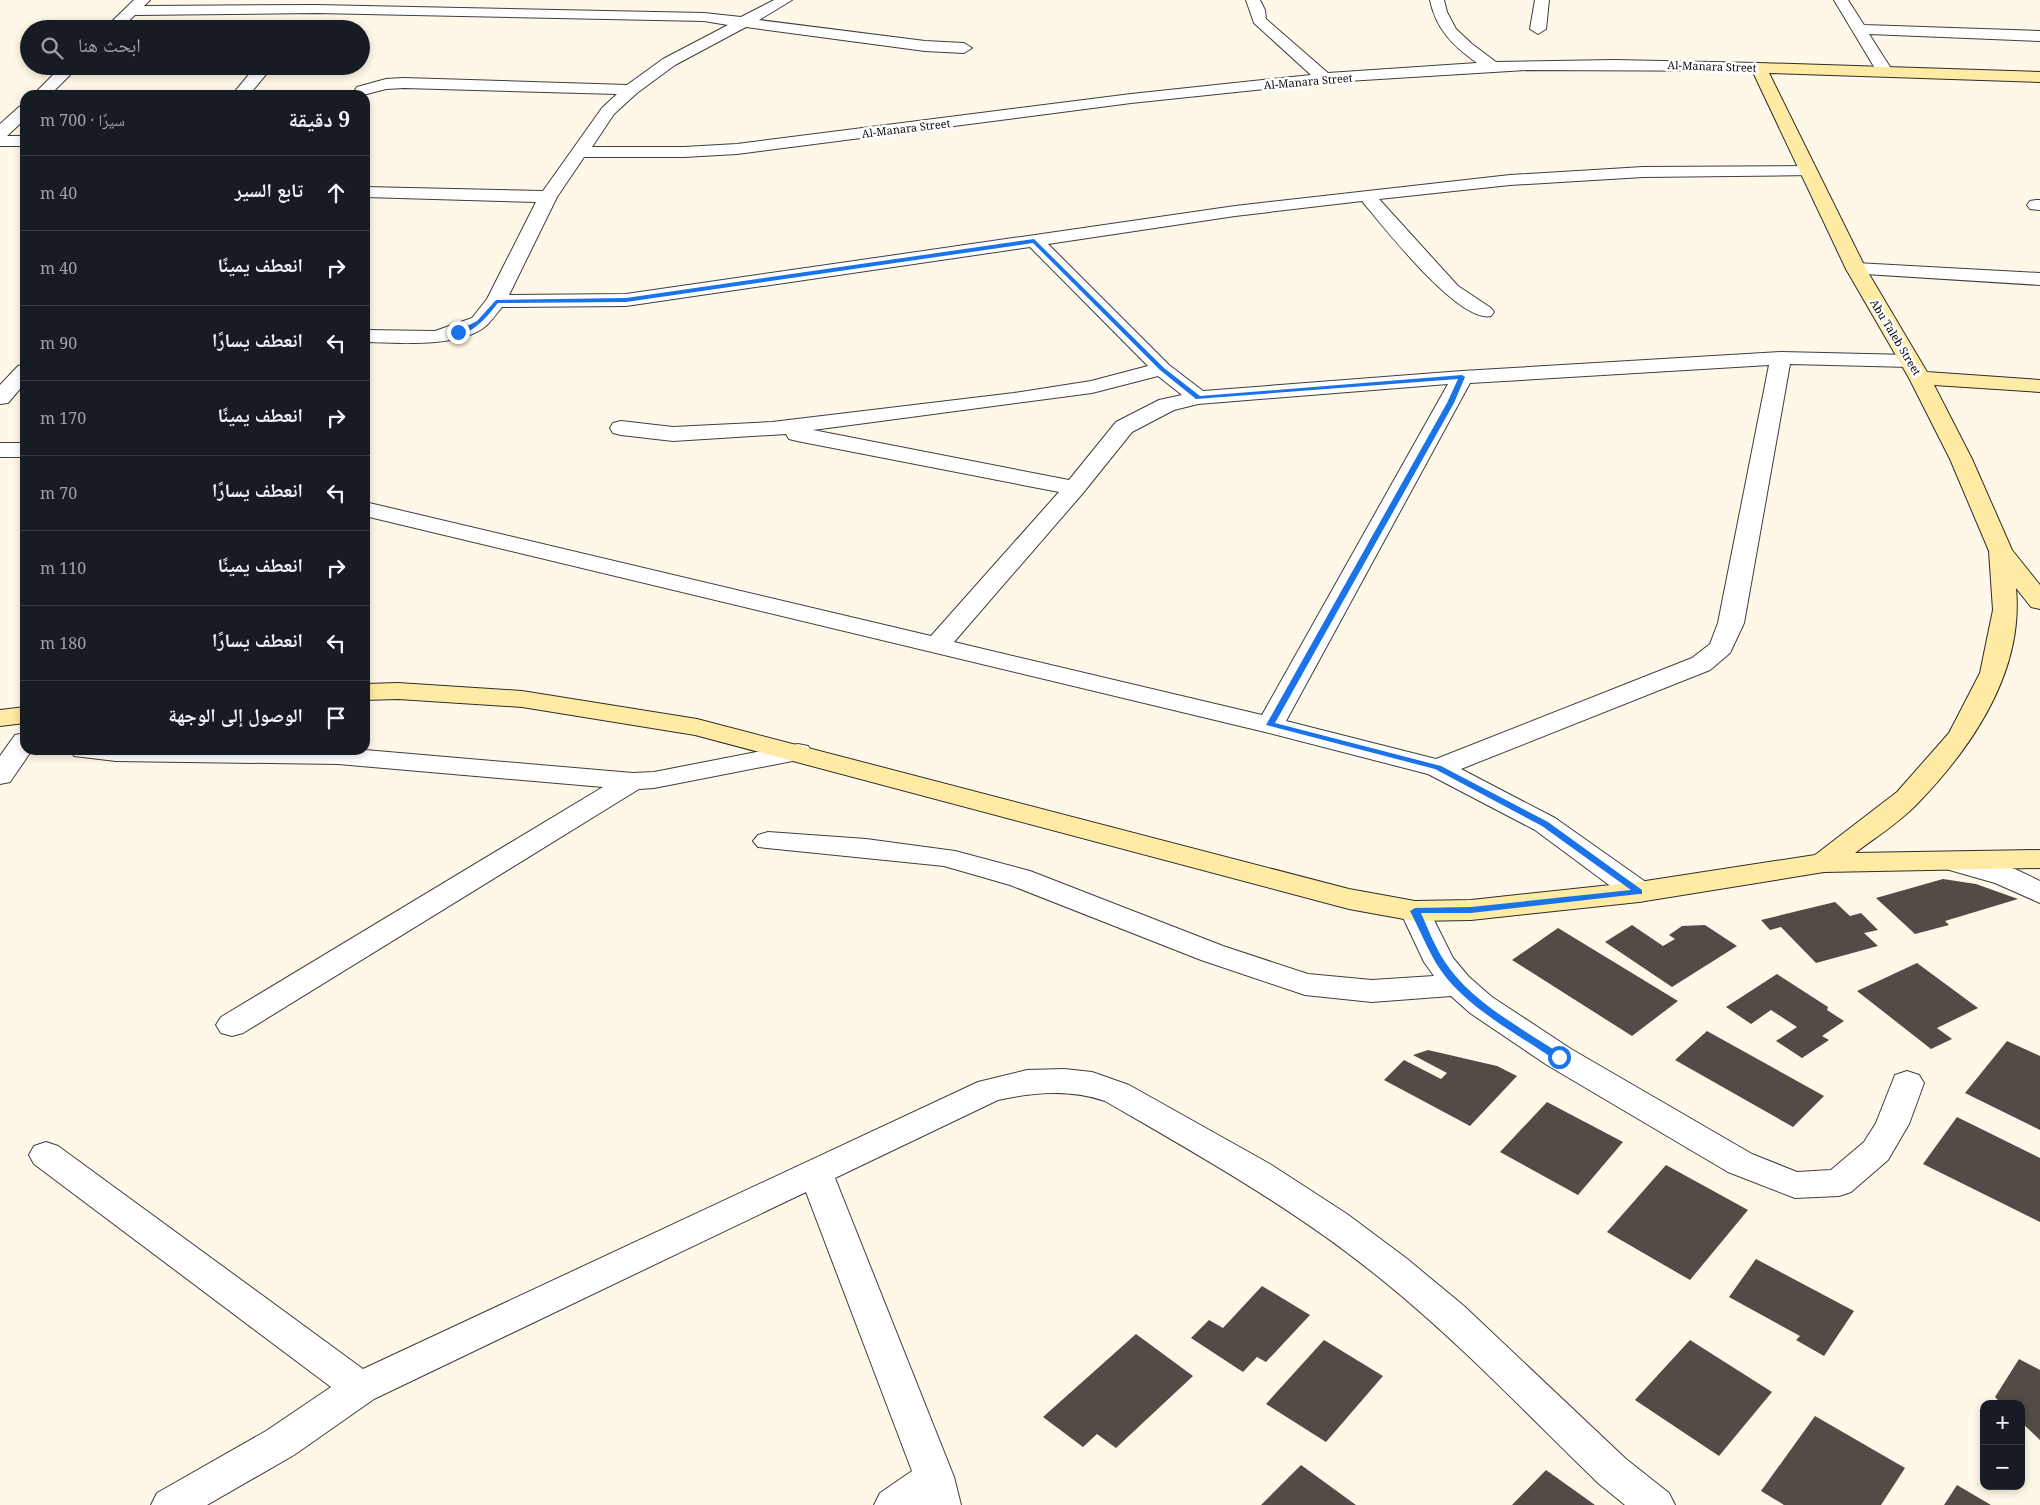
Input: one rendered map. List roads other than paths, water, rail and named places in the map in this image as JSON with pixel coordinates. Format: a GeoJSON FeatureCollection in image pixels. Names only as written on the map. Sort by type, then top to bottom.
{"type":"FeatureCollection","features":[{"type":"Feature","properties":{"kind":"street"},"geometry":{"type":"LineString","coordinates":[[120,20],[143,0]]}},
{"type":"Feature","properties":{"kind":"street"},"geometry":{"type":"LineString","coordinates":[[501,12],[516,0]]}},
{"type":"Feature","properties":{"kind":"street"},"geometry":{"type":"LineString","coordinates":[[370,336],[435,337],[458,332],[479,322],[496,301],[548,197],[608,111],[631,90],[669,62],[785,0]]}},
{"type":"Feature","properties":{"kind":"street"},"geometry":{"type":"LineString","coordinates":[[1253,0],[1258,10],[1259,20],[1325,78]]}},
{"type":"Feature","properties":{"kind":"street"},"geometry":{"type":"LineString","coordinates":[[1437,0],[1439,12],[1449,32],[1474,54],[1495,68]]}},
{"type":"Feature","properties":{"kind":"street"},"geometry":{"type":"LineString","coordinates":[[1538,29],[1542,0]]}},
{"type":"Feature","properties":{"kind":"street"},"geometry":{"type":"LineString","coordinates":[[1841,0],[1884,70]]}},
{"type":"Feature","properties":{"kind":"street"},"geometry":{"type":"LineString","coordinates":[[130,11],[320,5],[704,17],[747,21],[925,46],[964,48]]}},
{"type":"Feature","properties":{"kind":"street"},"geometry":{"type":"LineString","coordinates":[[306,20],[320,5]]}},
{"type":"Feature","properties":{"kind":"street"},"geometry":{"type":"LineString","coordinates":[[1859,29],[2040,36]]}},
{"type":"Feature","properties":{"kind":"street","name":"Al-Manara Street"},"geometry":{"type":"LineString","coordinates":[[579,152],[684,152],[737,149],[1099,102],[1325,78],[1495,68],[1623,64],[1884,70],[2040,77]]}},
{"type":"Feature","properties":{"kind":"street","name":"Abu Taleb Street"},"geometry":{"type":"LineString","coordinates":[[1759,68],[1807,171],[1856,269],[1915,369],[1961,459],[2001,551],[2040,602]]}},
{"type":"Feature","properties":{"kind":"street"},"geometry":{"type":"LineString","coordinates":[[46,90],[62,75]]}},
{"type":"Feature","properties":{"kind":"street"},"geometry":{"type":"LineString","coordinates":[[244,90],[257,75]]}},
{"type":"Feature","properties":{"kind":"street"},"geometry":{"type":"LineString","coordinates":[[363,90],[386,84],[404,83],[631,90]]}},
{"type":"Feature","properties":{"kind":"street"},"geometry":{"type":"LineString","coordinates":[[0,134],[20,115]]}},
{"type":"Feature","properties":{"kind":"street"},"geometry":{"type":"LineString","coordinates":[[0,142],[20,141]]}},
{"type":"Feature","properties":{"kind":"street"},"geometry":{"type":"LineString","coordinates":[[496,301],[626,300],[1235,211],[1510,180],[1643,172],[1807,171]]}},
{"type":"Feature","properties":{"kind":"street"},"geometry":{"type":"LineString","coordinates":[[370,192],[548,197]]}},
{"type":"Feature","properties":{"kind":"street"},"geometry":{"type":"LineString","coordinates":[[1366,195],[1451,290],[1484,312]]}},
{"type":"Feature","properties":{"kind":"street"},"geometry":{"type":"LineString","coordinates":[[1034,241],[1162,369],[1198,398]]}},
{"type":"Feature","properties":{"kind":"street"},"geometry":{"type":"LineString","coordinates":[[1856,269],[2040,279]]}},
{"type":"Feature","properties":{"kind":"street"},"geometry":{"type":"LineString","coordinates":[[1438,768],[1702,664],[1721,648],[1731,623],[1781,358]]}},
{"type":"Feature","properties":{"kind":"street"},"geometry":{"type":"LineString","coordinates":[[936,646],[1075,488],[1124,426],[1167,405],[1198,398],[1462,377],[1781,358],[1915,369],[2040,386]]}},
{"type":"Feature","properties":{"kind":"street"},"geometry":{"type":"LineString","coordinates":[[621,428],[673,434],[772,429],[1034,396],[1092,387],[1162,369]]}},
{"type":"Feature","properties":{"kind":"street"},"geometry":{"type":"LineString","coordinates":[[0,398],[20,376]]}},
{"type":"Feature","properties":{"kind":"street"},"geometry":{"type":"LineString","coordinates":[[1270,725],[1450,403],[1462,377]]}},
{"type":"Feature","properties":{"kind":"street"},"geometry":{"type":"LineString","coordinates":[[772,429],[1075,488]]}},
{"type":"Feature","properties":{"kind":"street"},"geometry":{"type":"LineString","coordinates":[[0,450],[20,450]]}},
{"type":"Feature","properties":{"kind":"street"},"geometry":{"type":"LineString","coordinates":[[370,510],[1270,725],[1438,768],[1545,824],[1639,892]]}},
{"type":"Feature","properties":{"kind":"street"},"geometry":{"type":"LineString","coordinates":[[1824,863],[1906,798],[1960,736],[1993,673],[2006,610],[2001,551]]}},
{"type":"Feature","properties":{"kind":"street"},"geometry":{"type":"LineString","coordinates":[[370,692],[398,691],[522,698],[697,727],[798,752],[1293,885],[1349,899],[1415,911],[1471,910],[1639,892],[1824,863],[2040,859]]}},
{"type":"Feature","properties":{"kind":"street"},"geometry":{"type":"LineString","coordinates":[[0,718],[20,716]]}},
{"type":"Feature","properties":{"kind":"street"},"geometry":{"type":"LineString","coordinates":[[0,776],[20,748]]}},
{"type":"Feature","properties":{"kind":"street"},"geometry":{"type":"LineString","coordinates":[[298,755],[337,756],[633,782],[654,780],[798,752]]}},
{"type":"Feature","properties":{"kind":"street"},"geometry":{"type":"LineString","coordinates":[[152,755],[212,755]]}},
{"type":"Feature","properties":{"kind":"street"},"geometry":{"type":"LineString","coordinates":[[232,1026],[633,782]]}},
{"type":"Feature","properties":{"kind":"street"},"geometry":{"type":"LineString","coordinates":[[768,841],[866,848],[945,857],[1020,878],[1212,953],[1305,984],[1372,991],[1458,985]]}},
{"type":"Feature","properties":{"kind":"street"},"geometry":{"type":"LineString","coordinates":[[1956,862],[2005,876],[2040,892]]}},
{"type":"Feature","properties":{"kind":"street"},"geometry":{"type":"LineString","coordinates":[[1415,911],[1440,962],[1458,985],[1481,1005],[1559,1057],[1740,1163],[1795,1185],[1839,1183],[1876,1151],[1892,1124],[1907,1083]]}},
{"type":"Feature","properties":{"kind":"street"},"geometry":{"type":"LineString","coordinates":[[171,1505],[280,1443],[360,1388],[815,1171],[990,1090],[1027,1082],[1064,1081],[1092,1084],[1117,1093],[1258,1173],[1334,1224],[1393,1268],[1451,1316],[1612,1471],[1655,1505]]}},
{"type":"Feature","properties":{"kind":"street"},"geometry":{"type":"LineString","coordinates":[[46,1155],[360,1388]]}},
{"type":"Feature","properties":{"kind":"street"},"geometry":{"type":"LineString","coordinates":[[815,1171],[938,1491],[894,1505]]}}]}
